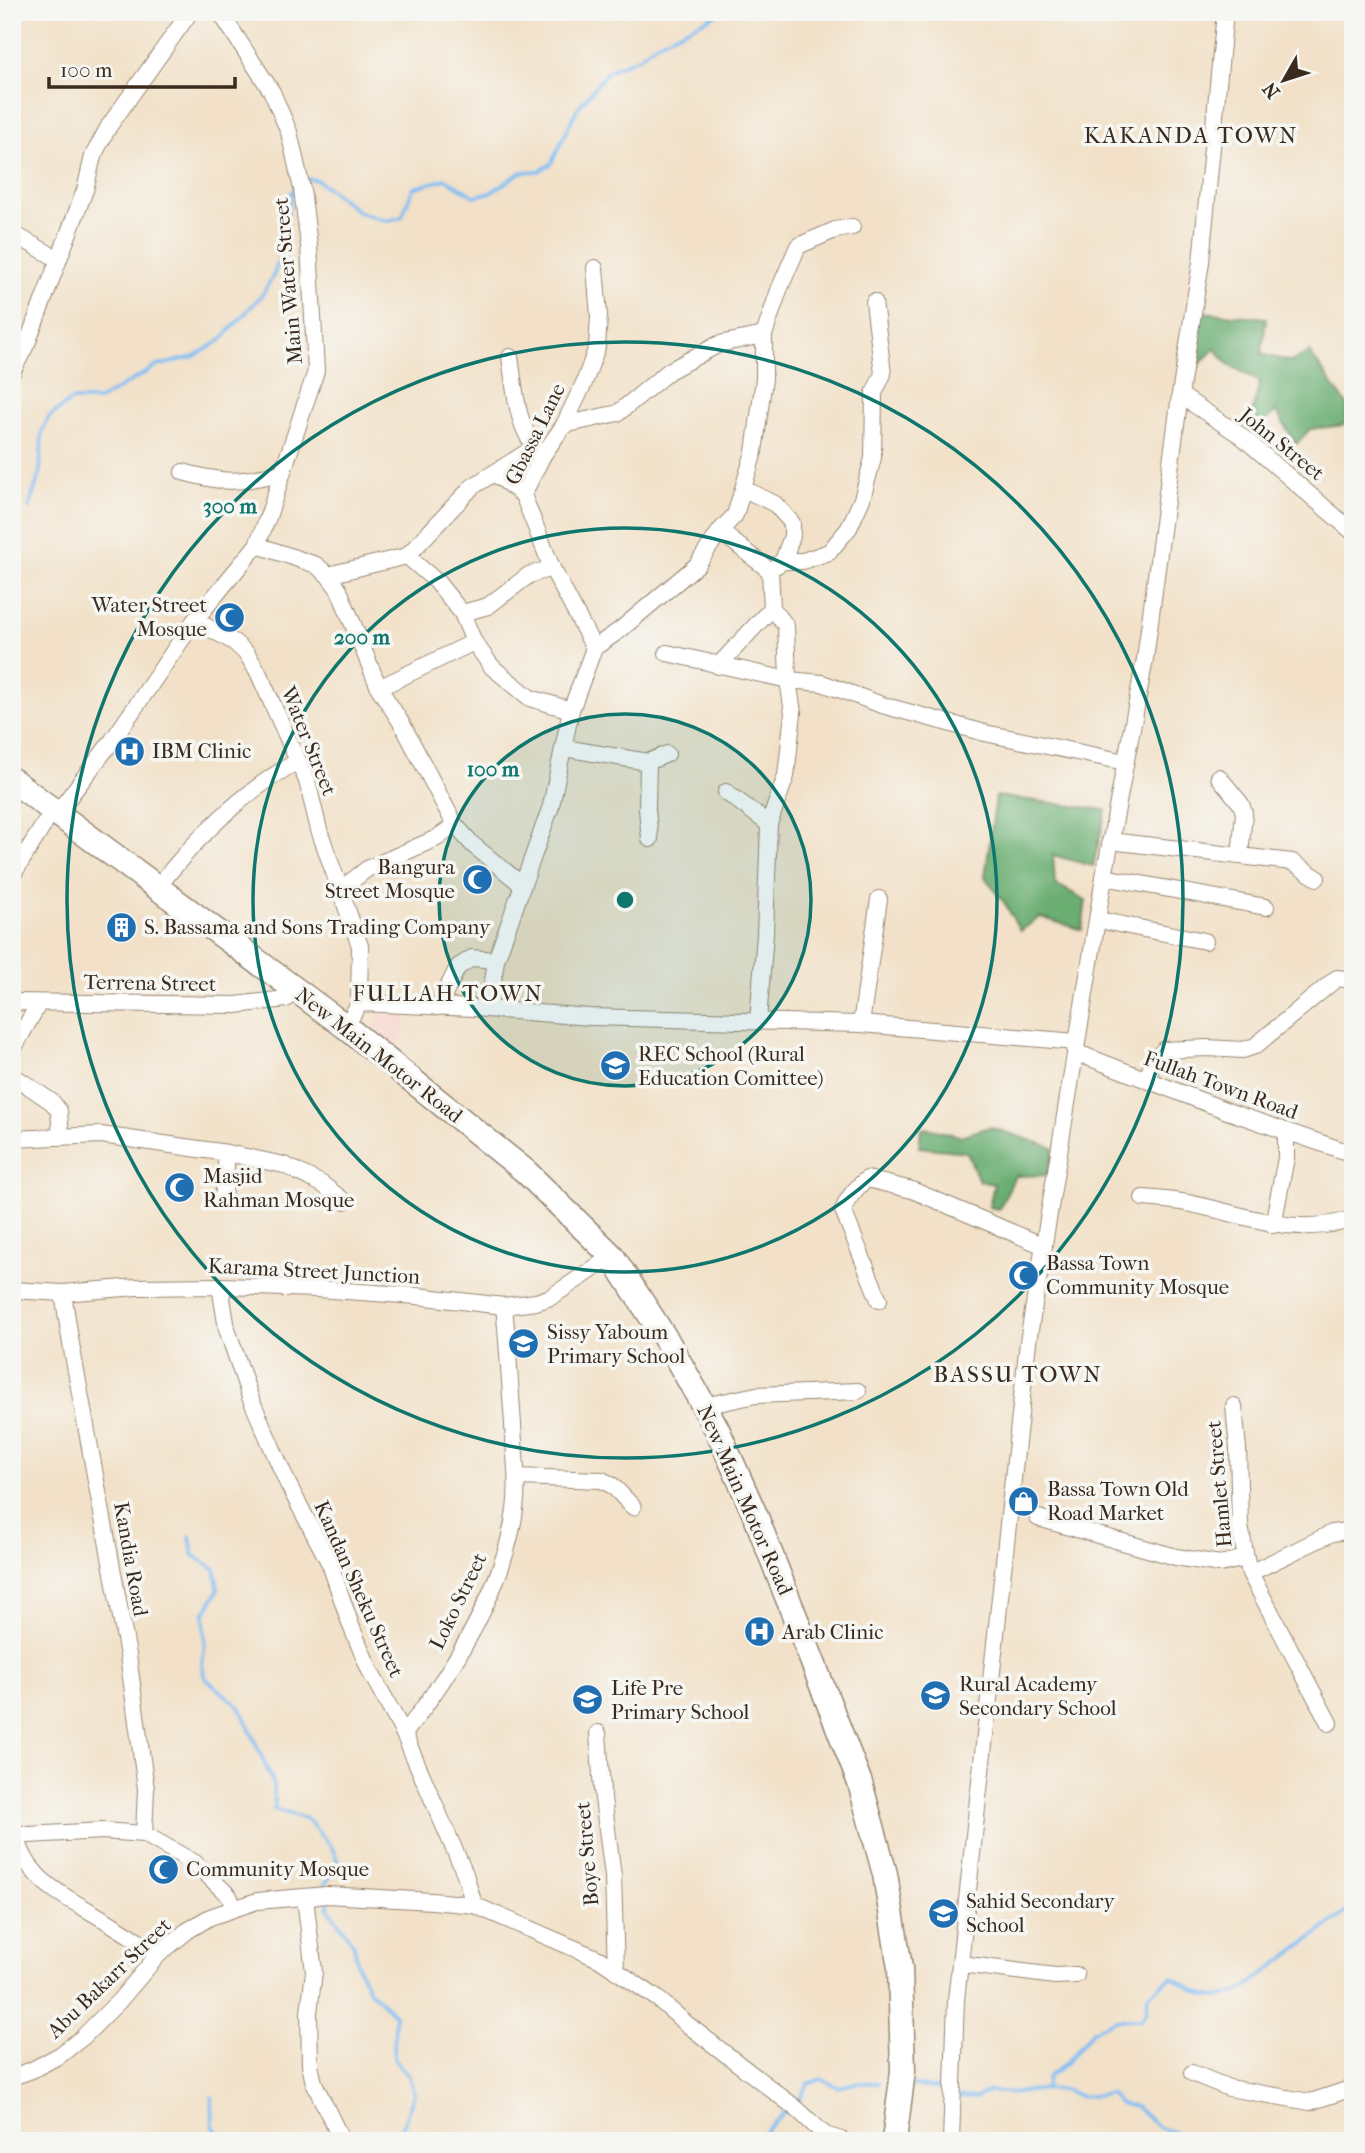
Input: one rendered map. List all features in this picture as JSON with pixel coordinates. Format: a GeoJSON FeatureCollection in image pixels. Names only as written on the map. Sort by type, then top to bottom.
{"type":"FeatureCollection","features":[{"type":"Feature","properties":{"kind":"highway","name":"New Main Motor Road"},"geometry":{"type":"LineString","coordinates":[[12,780],[51,818],[166,914],[434,1109],[518,1179],[602,1263],[658,1346],[707,1434],[746,1521],[849,1786],[875,1875],[890,1969],[892,2070],[883,2141]]}},
{"type":"Feature","properties":{"kind":"highway","name":"New Main Motor Road"},"geometry":{"type":"LineString","coordinates":[[12,800],[51,818],[157,888],[346,1027],[525,1171],[612,1256],[667,1340],[717,1429],[797,1618],[860,1783],[885,1874],[900,1968],[903,2071],[894,2141]]}},
{"type":"Feature","properties":{"kind":"street"},"geometry":{"type":"LineString","coordinates":[[12,372],[28,341],[85,190],[93,156],[108,126],[190,12]]}},
{"type":"Feature","properties":{"kind":"street","name":"Main Water Street"},"geometry":{"type":"LineString","coordinates":[[12,876],[51,818],[112,741],[195,620],[257,545],[316,371],[309,246],[302,188],[289,132],[272,92],[220,12]]}},
{"type":"Feature","properties":{"kind":"street"},"geometry":{"type":"LineString","coordinates":[[951,2141],[956,2000],[1028,1342],[1110,841],[1145,659],[1180,395],[1201,262],[1225,12]]}},
{"type":"Feature","properties":{"kind":"street"},"geometry":{"type":"LineString","coordinates":[[489,1009],[496,960],[551,806],[571,710],[594,648],[620,630],[697,565],[720,531],[735,515],[754,452],[764,379],[764,335],[779,290],[798,246],[835,230],[852,227]]}},
{"type":"Feature","properties":{"kind":"street"},"geometry":{"type":"LineString","coordinates":[[12,233],[58,259]]}},
{"type":"Feature","properties":{"kind":"street","name":"Gbassa Lane"},"geometry":{"type":"LineString","coordinates":[[594,648],[552,568],[523,495],[539,451],[564,425],[597,347],[599,316],[595,268]]}},
{"type":"Feature","properties":{"kind":"street"},"geometry":{"type":"LineString","coordinates":[[720,531],[776,566],[803,562],[829,552],[849,528],[862,499],[873,458],[874,393],[883,374],[874,302]]}},
{"type":"Feature","properties":{"kind":"street"},"geometry":{"type":"LineString","coordinates":[[564,425],[618,413],[669,372],[719,344],[764,335]]}},
{"type":"Feature","properties":{"kind":"street"},"geometry":{"type":"LineString","coordinates":[[328,575],[408,556],[472,487],[539,451],[520,416],[510,357]]}},
{"type":"Feature","properties":{"kind":"street","name":"John Street"},"geometry":{"type":"LineString","coordinates":[[1180,395],[1240,435],[1353,532]]}},
{"type":"Feature","properties":{"kind":"street"},"geometry":{"type":"LineString","coordinates":[[183,472],[218,482],[236,482],[281,473]]}},
{"type":"Feature","properties":{"kind":"street"},"geometry":{"type":"LineString","coordinates":[[494,473],[523,495]]}},
{"type":"Feature","properties":{"kind":"street"},"geometry":{"type":"LineString","coordinates":[[718,666],[772,608],[776,566],[792,537],[792,523],[775,504],[744,489]]}},
{"type":"Feature","properties":{"kind":"street"},"geometry":{"type":"LineString","coordinates":[[257,545],[316,565],[328,575],[339,590],[379,688],[402,724],[455,825],[473,845],[522,884]]}},
{"type":"Feature","properties":{"kind":"street"},"geometry":{"type":"LineString","coordinates":[[408,556],[437,582],[463,613],[474,642],[492,667],[530,698],[571,710]]}},
{"type":"Feature","properties":{"kind":"street"},"geometry":{"type":"LineString","coordinates":[[463,613],[488,606],[529,575],[552,568]]}},
{"type":"Feature","properties":{"kind":"street"},"geometry":{"type":"LineString","coordinates":[[758,1021],[765,934],[769,824],[786,776],[793,713],[788,680],[786,626],[772,608]]}},
{"type":"Feature","properties":{"kind":"street","name":"Water Street"},"geometry":{"type":"LineString","coordinates":[[195,620],[234,642],[247,654],[258,672],[307,781],[319,830],[360,946],[359,1003],[346,1027]]}},
{"type":"Feature","properties":{"kind":"street"},"geometry":{"type":"LineString","coordinates":[[379,688],[474,642]]}},
{"type":"Feature","properties":{"kind":"street"},"geometry":{"type":"LineString","coordinates":[[667,653],[788,680],[822,683],[882,705],[985,733],[1125,762]]}},
{"type":"Feature","properties":{"kind":"street"},"geometry":{"type":"LineString","coordinates":[[564,748],[648,762],[667,754]]}},
{"type":"Feature","properties":{"kind":"street"},"geometry":{"type":"LineString","coordinates":[[157,888],[228,810],[274,775],[298,761]]}},
{"type":"Feature","properties":{"kind":"street"},"geometry":{"type":"LineString","coordinates":[[648,762],[647,809],[650,839]]}},
{"type":"Feature","properties":{"kind":"street"},"geometry":{"type":"LineString","coordinates":[[1219,778],[1241,804],[1244,813],[1240,856]]}},
{"type":"Feature","properties":{"kind":"street"},"geometry":{"type":"LineString","coordinates":[[726,792],[769,824]]}},
{"type":"Feature","properties":{"kind":"street"},"geometry":{"type":"LineString","coordinates":[[340,890],[367,869],[428,842],[455,825]]}},
{"type":"Feature","properties":{"kind":"street"},"geometry":{"type":"LineString","coordinates":[[1110,841],[1292,862],[1317,878]]}},
{"type":"Feature","properties":{"kind":"street"},"geometry":{"type":"LineString","coordinates":[[1104,877],[1266,907]]}},
{"type":"Feature","properties":{"kind":"street"},"geometry":{"type":"LineString","coordinates":[[861,1024],[880,899]]}},
{"type":"Feature","properties":{"kind":"street"},"geometry":{"type":"LineString","coordinates":[[1098,920],[1205,941]]}},
{"type":"Feature","properties":{"kind":"street"},"geometry":{"type":"LineString","coordinates":[[438,1007],[458,967],[465,961],[472,958],[496,960]]}},
{"type":"Feature","properties":{"kind":"street"},"geometry":{"type":"LineString","coordinates":[[1147,1080],[1153,1061],[1164,1050],[1243,1050],[1255,1046],[1296,1015],[1337,978],[1353,980]]}},
{"type":"Feature","properties":{"kind":"street","name":"Terrena Street"},"geometry":{"type":"LineString","coordinates":[[12,1002],[236,1005],[286,999]]}},
{"type":"Feature","properties":{"kind":"street"},"geometry":{"type":"LineString","coordinates":[[12,1051],[39,1003]]}},
{"type":"Feature","properties":{"kind":"street","name":"Fullah Town Road"},"geometry":{"type":"LineString","coordinates":[[359,1003],[590,1017],[861,1024],[1076,1047],[1147,1080],[1353,1154]]}},
{"type":"Feature","properties":{"kind":"street"},"geometry":{"type":"LineString","coordinates":[[12,1075],[52,1102],[59,1111],[61,1136]]}},
{"type":"Feature","properties":{"kind":"street"},"geometry":{"type":"LineString","coordinates":[[1273,1225],[1286,1158],[1286,1132]]}},
{"type":"Feature","properties":{"kind":"street"},"geometry":{"type":"LineString","coordinates":[[12,1139],[101,1135],[227,1153],[284,1165],[322,1184],[344,1200]]}},
{"type":"Feature","properties":{"kind":"street"},"geometry":{"type":"LineString","coordinates":[[223,1200],[227,1153]]}},
{"type":"Feature","properties":{"kind":"street"},"geometry":{"type":"LineString","coordinates":[[879,1300],[843,1210],[852,1193],[867,1179],[912,1190],[1044,1245]]}},
{"type":"Feature","properties":{"kind":"street"},"geometry":{"type":"LineString","coordinates":[[1143,1198],[1181,1202],[1273,1225],[1296,1227],[1353,1219]]}},
{"type":"Feature","properties":{"kind":"street","name":"Karama Street Junction"},"geometry":{"type":"LineString","coordinates":[[12,1290],[64,1293],[137,1287],[220,1286],[418,1296],[504,1306],[551,1297],[602,1263]]}},
{"type":"Feature","properties":{"kind":"street","name":"Kandan Sheku Street"},"geometry":{"type":"LineString","coordinates":[[220,1286],[227,1329],[250,1397],[288,1484],[330,1564],[370,1671],[404,1734],[465,1874],[474,1905]]}},
{"type":"Feature","properties":{"kind":"street","name":"Kandia Road"},"geometry":{"type":"LineString","coordinates":[[64,1293],[128,1655],[146,1789],[144,1834]]}},
{"type":"Feature","properties":{"kind":"street","name":"Loko Street"},"geometry":{"type":"LineString","coordinates":[[404,1734],[435,1695],[487,1599],[504,1556],[515,1511],[517,1477],[504,1306]]}},
{"type":"Feature","properties":{"kind":"street"},"geometry":{"type":"LineString","coordinates":[[704,1406],[756,1395],[858,1391]]}},
{"type":"Feature","properties":{"kind":"street","name":"Hamlet Street"},"geometry":{"type":"LineString","coordinates":[[1234,1406],[1240,1526],[1248,1566],[1329,1723]]}},
{"type":"Feature","properties":{"kind":"street"},"geometry":{"type":"LineString","coordinates":[[517,1477],[602,1480],[613,1486],[633,1507]]}},
{"type":"Feature","properties":{"kind":"street"},"geometry":{"type":"LineString","coordinates":[[1038,1518],[1176,1557],[1248,1566],[1332,1533],[1353,1530]]}},
{"type":"Feature","properties":{"kind":"street","name":"Boye Street"},"geometry":{"type":"LineString","coordinates":[[598,1733],[613,1876],[616,1971]]}},
{"type":"Feature","properties":{"kind":"street"},"geometry":{"type":"LineString","coordinates":[[159,1954],[54,1890],[39,1878],[19,1851],[14,1833],[28,1835],[103,1831],[144,1834],[195,1863],[229,1896],[234,1908]]}},
{"type":"Feature","properties":{"kind":"street","name":"Abu Bakarr Street"},"geometry":{"type":"LineString","coordinates":[[12,2077],[60,2055],[83,2037],[128,1992],[159,1954],[209,1917],[257,1901],[327,1895],[474,1905],[599,1959],[657,1999],[797,2109],[825,2135],[844,2141]]}},
{"type":"Feature","properties":{"kind":"street"},"geometry":{"type":"LineString","coordinates":[[306,1898],[314,1972],[309,2012],[310,2065],[314,2083],[342,2141]]}},
{"type":"Feature","properties":{"kind":"street"},"geometry":{"type":"LineString","coordinates":[[961,1964],[1055,1976],[1076,1975]]}},
{"type":"Feature","properties":{"kind":"street"},"geometry":{"type":"LineString","coordinates":[[1192,2073],[1229,2088],[1310,2102],[1353,2088]]}},
{"type":"Feature","properties":{"kind":"shaded area"},"geometry":{"type":"Polygon","coordinates":[[[379,1012],[405,1014],[406,1027],[395,1057],[370,1039],[379,1012]]]}},
{"type":"Feature","properties":{"kind":"green space"},"geometry":{"type":"Polygon","coordinates":[[[1201,312],[1266,318],[1262,354],[1291,362],[1309,352],[1348,406],[1344,425],[1310,429],[1296,444],[1276,411],[1259,428],[1252,413],[1260,382],[1228,364],[1215,348],[1197,367],[1194,360],[1201,312]]]}},
{"type":"Feature","properties":{"kind":"green space"},"geometry":{"type":"Polygon","coordinates":[[[996,796],[1106,810],[1093,866],[1053,855],[1055,884],[1086,900],[1082,930],[1040,917],[1020,931],[1006,905],[985,877],[996,796]]]}},
{"type":"Feature","properties":{"kind":"green space"},"geometry":{"type":"Polygon","coordinates":[[[990,1127],[1054,1148],[1048,1175],[1015,1176],[999,1209],[989,1207],[994,1184],[979,1181],[967,1152],[919,1147],[921,1129],[960,1136],[990,1127]]]}},
{"type":"Feature","properties":{"kind":"waterway"},"geometry":{"type":"LineString","coordinates":[[304,181],[317,180],[359,212],[387,221],[402,217],[413,188],[446,179],[474,196],[490,193],[521,172],[539,171],[551,164],[577,109],[608,71],[638,58],[657,43],[722,12]]}},
{"type":"Feature","properties":{"kind":"waterway"},"geometry":{"type":"LineString","coordinates":[[29,508],[40,472],[42,431],[49,417],[72,400],[99,400],[157,366],[193,357],[220,341],[262,295],[274,274],[283,246],[291,193],[296,187]]}},
{"type":"Feature","properties":{"kind":"waterway"},"geometry":{"type":"LineString","coordinates":[[190,1536],[193,1555],[215,1569],[218,1590],[204,1614],[205,1644],[202,1666],[205,1678],[240,1707],[274,1785],[274,1809],[307,1819],[332,1848],[339,1864],[323,1887],[325,1890]]}},
{"type":"Feature","properties":{"kind":"waterway"},"geometry":{"type":"LineString","coordinates":[[328,1900],[329,1909],[354,1945],[358,1968],[369,1990],[395,2015],[394,2059],[409,2076],[414,2094],[398,2141]]}},
{"type":"Feature","properties":{"kind":"waterway"},"geometry":{"type":"LineString","coordinates":[[1046,2089],[1048,2077],[1066,2063],[1093,2031],[1115,2020],[1141,2019],[1147,2010],[1148,1995],[1172,1977],[1213,1997],[1241,1991],[1353,1907]]}},
{"type":"Feature","properties":{"kind":"waterway"},"geometry":{"type":"LineString","coordinates":[[798,2102],[808,2084],[821,2079],[838,2087],[857,2083],[879,2083]]}},
{"type":"Feature","properties":{"kind":"waterway"},"geometry":{"type":"LineString","coordinates":[[910,2085],[943,2089]]}},
{"type":"Feature","properties":{"kind":"waterway"},"geometry":{"type":"LineString","coordinates":[[958,2097],[976,2098],[988,2091],[1011,2093],[1046,2089],[1064,2090],[1083,2097],[1110,2094],[1120,2104],[1136,2107],[1159,2128],[1180,2134],[1186,2141]]}},
{"type":"Feature","properties":{"kind":"waterway"},"geometry":{"type":"LineString","coordinates":[[212,2097],[213,2126],[224,2141]]}},
{"type":"Feature","properties":{"kind":"waterway"},"geometry":{"type":"LineString","coordinates":[[755,2141],[786,2111]]}},
{"type":"Feature","properties":{"kind":"place","name":"Water Street Mosque"},"geometry":{"type":"Point","coordinates":[230,617]}},
{"type":"Feature","properties":{"kind":"place","name":"IBM Clinic"},"geometry":{"type":"Point","coordinates":[129,751]}},
{"type":"Feature","properties":{"kind":"place","name":"Bangura Street Mosque"},"geometry":{"type":"Point","coordinates":[478,879]}},
{"type":"Feature","properties":{"kind":"place","name":"S. Bassama and Sons Trading Company"},"geometry":{"type":"Point","coordinates":[121,927]}},
{"type":"Feature","properties":{"kind":"place","name":"REC School (Rural Education Comittee)"},"geometry":{"type":"Point","coordinates":[615,1066]}},
{"type":"Feature","properties":{"kind":"place","name":"Masjid Rahman Mosque"},"geometry":{"type":"Point","coordinates":[180,1188]}},
{"type":"Feature","properties":{"kind":"place","name":"Bassa Town Community Mosque"},"geometry":{"type":"Point","coordinates":[1023,1275]}},
{"type":"Feature","properties":{"kind":"place","name":"Sissy Yaboum Primary School"},"geometry":{"type":"Point","coordinates":[524,1344]}},
{"type":"Feature","properties":{"kind":"place","name":"Bassa Town Old Road Market"},"geometry":{"type":"Point","coordinates":[1024,1501]}},
{"type":"Feature","properties":{"kind":"place","name":"Arab Clinic"},"geometry":{"type":"Point","coordinates":[759,1632]}},
{"type":"Feature","properties":{"kind":"place","name":"Rural Academy Secondary School"},"geometry":{"type":"Point","coordinates":[936,1696]}},
{"type":"Feature","properties":{"kind":"place","name":"Life Pre Primary School"},"geometry":{"type":"Point","coordinates":[588,1700]}},
{"type":"Feature","properties":{"kind":"place","name":"Community Mosque"},"geometry":{"type":"Point","coordinates":[163,1869]}},
{"type":"Feature","properties":{"kind":"place","name":"Sahid Secondary School"},"geometry":{"type":"Point","coordinates":[943,1913]}},
{"type":"Feature","properties":{"kind":"district","name":"KAKANDA TOWN"},"geometry":{"type":"Point","coordinates":[1191,135]}},
{"type":"Feature","properties":{"kind":"district","name":"FULLAH TOWN"},"geometry":{"type":"Point","coordinates":[448,993]}},
{"type":"Feature","properties":{"kind":"district","name":"BASSU TOWN"},"geometry":{"type":"Point","coordinates":[1018,1374]}}]}
